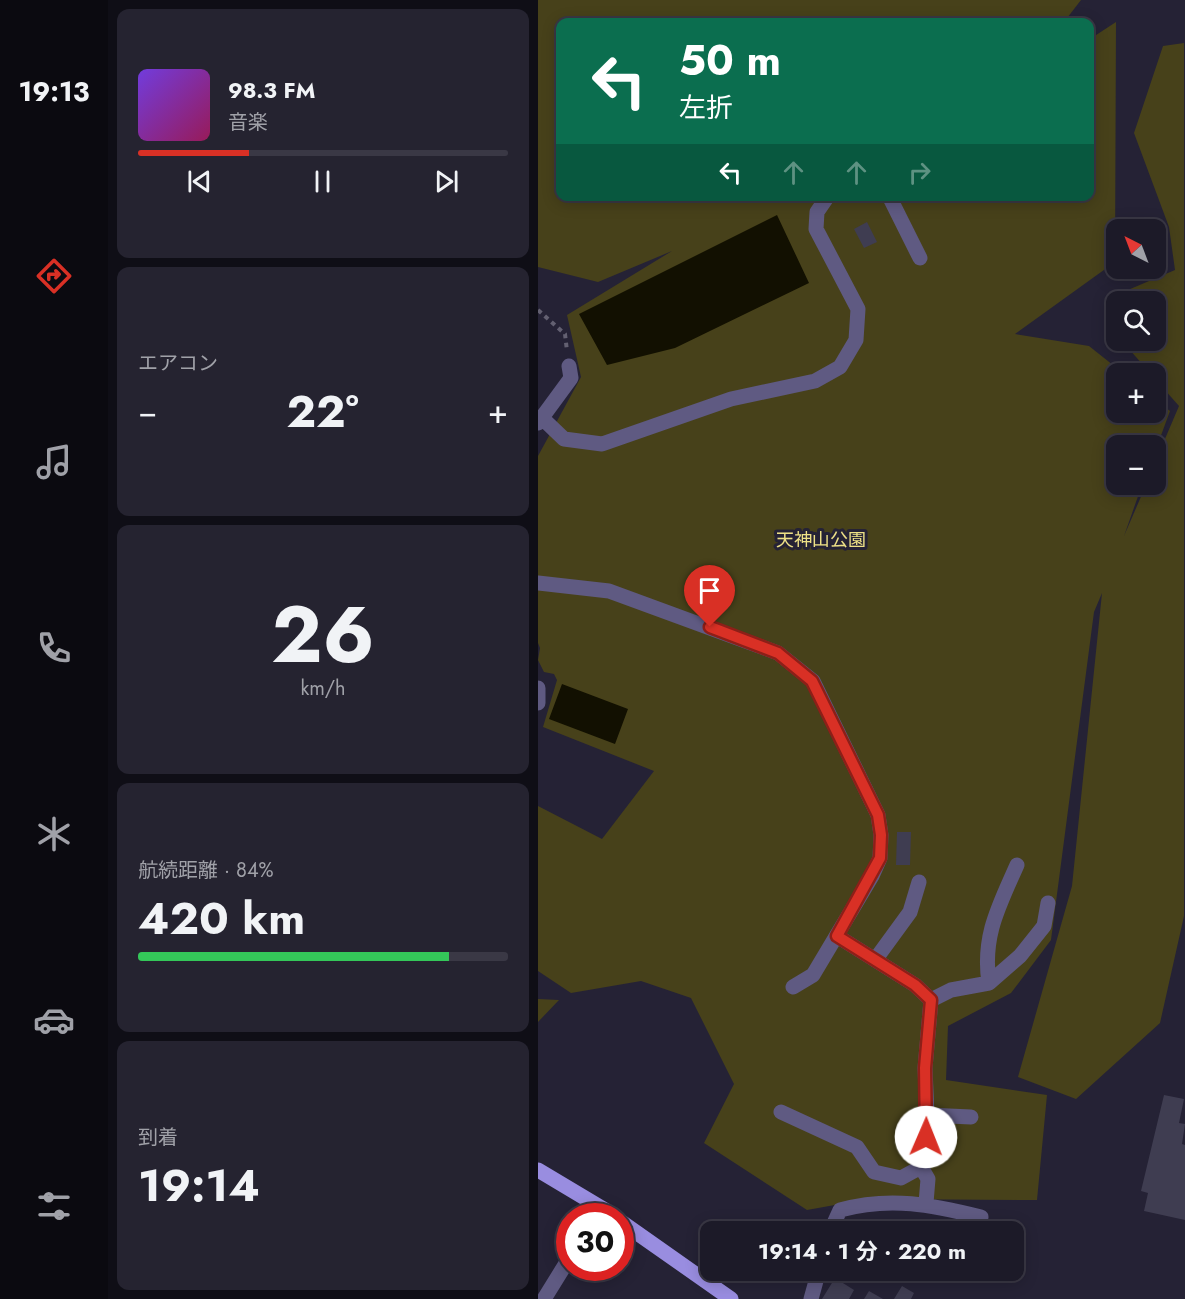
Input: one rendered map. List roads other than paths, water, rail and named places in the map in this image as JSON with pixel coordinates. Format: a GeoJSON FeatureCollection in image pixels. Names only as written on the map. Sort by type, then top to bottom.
{"type":"FeatureCollection","features":[{"type":"Feature","properties":{"kind":"main road"},"geometry":{"type":"LineString","coordinates":[[538,1170],[585,1203]]}},
{"type":"Feature","properties":{"kind":"main road"},"geometry":{"type":"LineString","coordinates":[[634,1231],[731,1299]]}},
{"type":"Feature","properties":{"kind":"street"},"geometry":{"type":"LineString","coordinates":[[569,366],[571,378],[540,421],[565,439],[602,444],[731,399],[815,381],[840,367],[856,340],[858,309],[816,229],[817,212],[825,201]]}},
{"type":"Feature","properties":{"kind":"street"},"geometry":{"type":"LineString","coordinates":[[892,201],[920,258]]}},
{"type":"Feature","properties":{"kind":"street"},"geometry":{"type":"LineString","coordinates":[[538,583],[608,591],[778,653],[812,681],[878,815],[881,835],[880,858],[872,876],[813,975],[793,987]]}},
{"type":"Feature","properties":{"kind":"street"},"geometry":{"type":"LineString","coordinates":[[538,688],[538,704]]}},
{"type":"Feature","properties":{"kind":"street"},"geometry":{"type":"LineString","coordinates":[[989,983],[986,962],[991,926],[1017,865]]}},
{"type":"Feature","properties":{"kind":"street"},"geometry":{"type":"LineString","coordinates":[[875,960],[910,912],[919,882]]}},
{"type":"Feature","properties":{"kind":"street"},"geometry":{"type":"LineString","coordinates":[[931,1000],[951,990],[989,983],[1020,957],[1044,926],[1048,903]]}},
{"type":"Feature","properties":{"kind":"street"},"geometry":{"type":"LineString","coordinates":[[837,936],[915,985],[931,1000]]}},
{"type":"Feature","properties":{"kind":"street"},"geometry":{"type":"LineString","coordinates":[[781,1112],[857,1147],[874,1172],[901,1178],[921,1167],[925,1159],[927,1115],[925,1068],[931,1000]]}},
{"type":"Feature","properties":{"kind":"street"},"geometry":{"type":"LineString","coordinates":[[927,1115],[971,1116]]}},
{"type":"Feature","properties":{"kind":"street"},"geometry":{"type":"LineString","coordinates":[[921,1167],[928,1179],[926,1203]]}},
{"type":"Feature","properties":{"kind":"street"},"geometry":{"type":"LineString","coordinates":[[835,1221],[840,1210],[867,1202],[926,1203],[981,1217]]}},
{"type":"Feature","properties":{"kind":"street"},"geometry":{"type":"LineString","coordinates":[[544,1299],[556,1280]]}},
{"type":"Feature","properties":{"kind":"street"},"geometry":{"type":"LineString","coordinates":[[811,1299],[816,1281]]}},
{"type":"Feature","properties":{"kind":"park label","name":"天神山公園"},"geometry":{"type":"Point","coordinates":[821,540]}}]}
